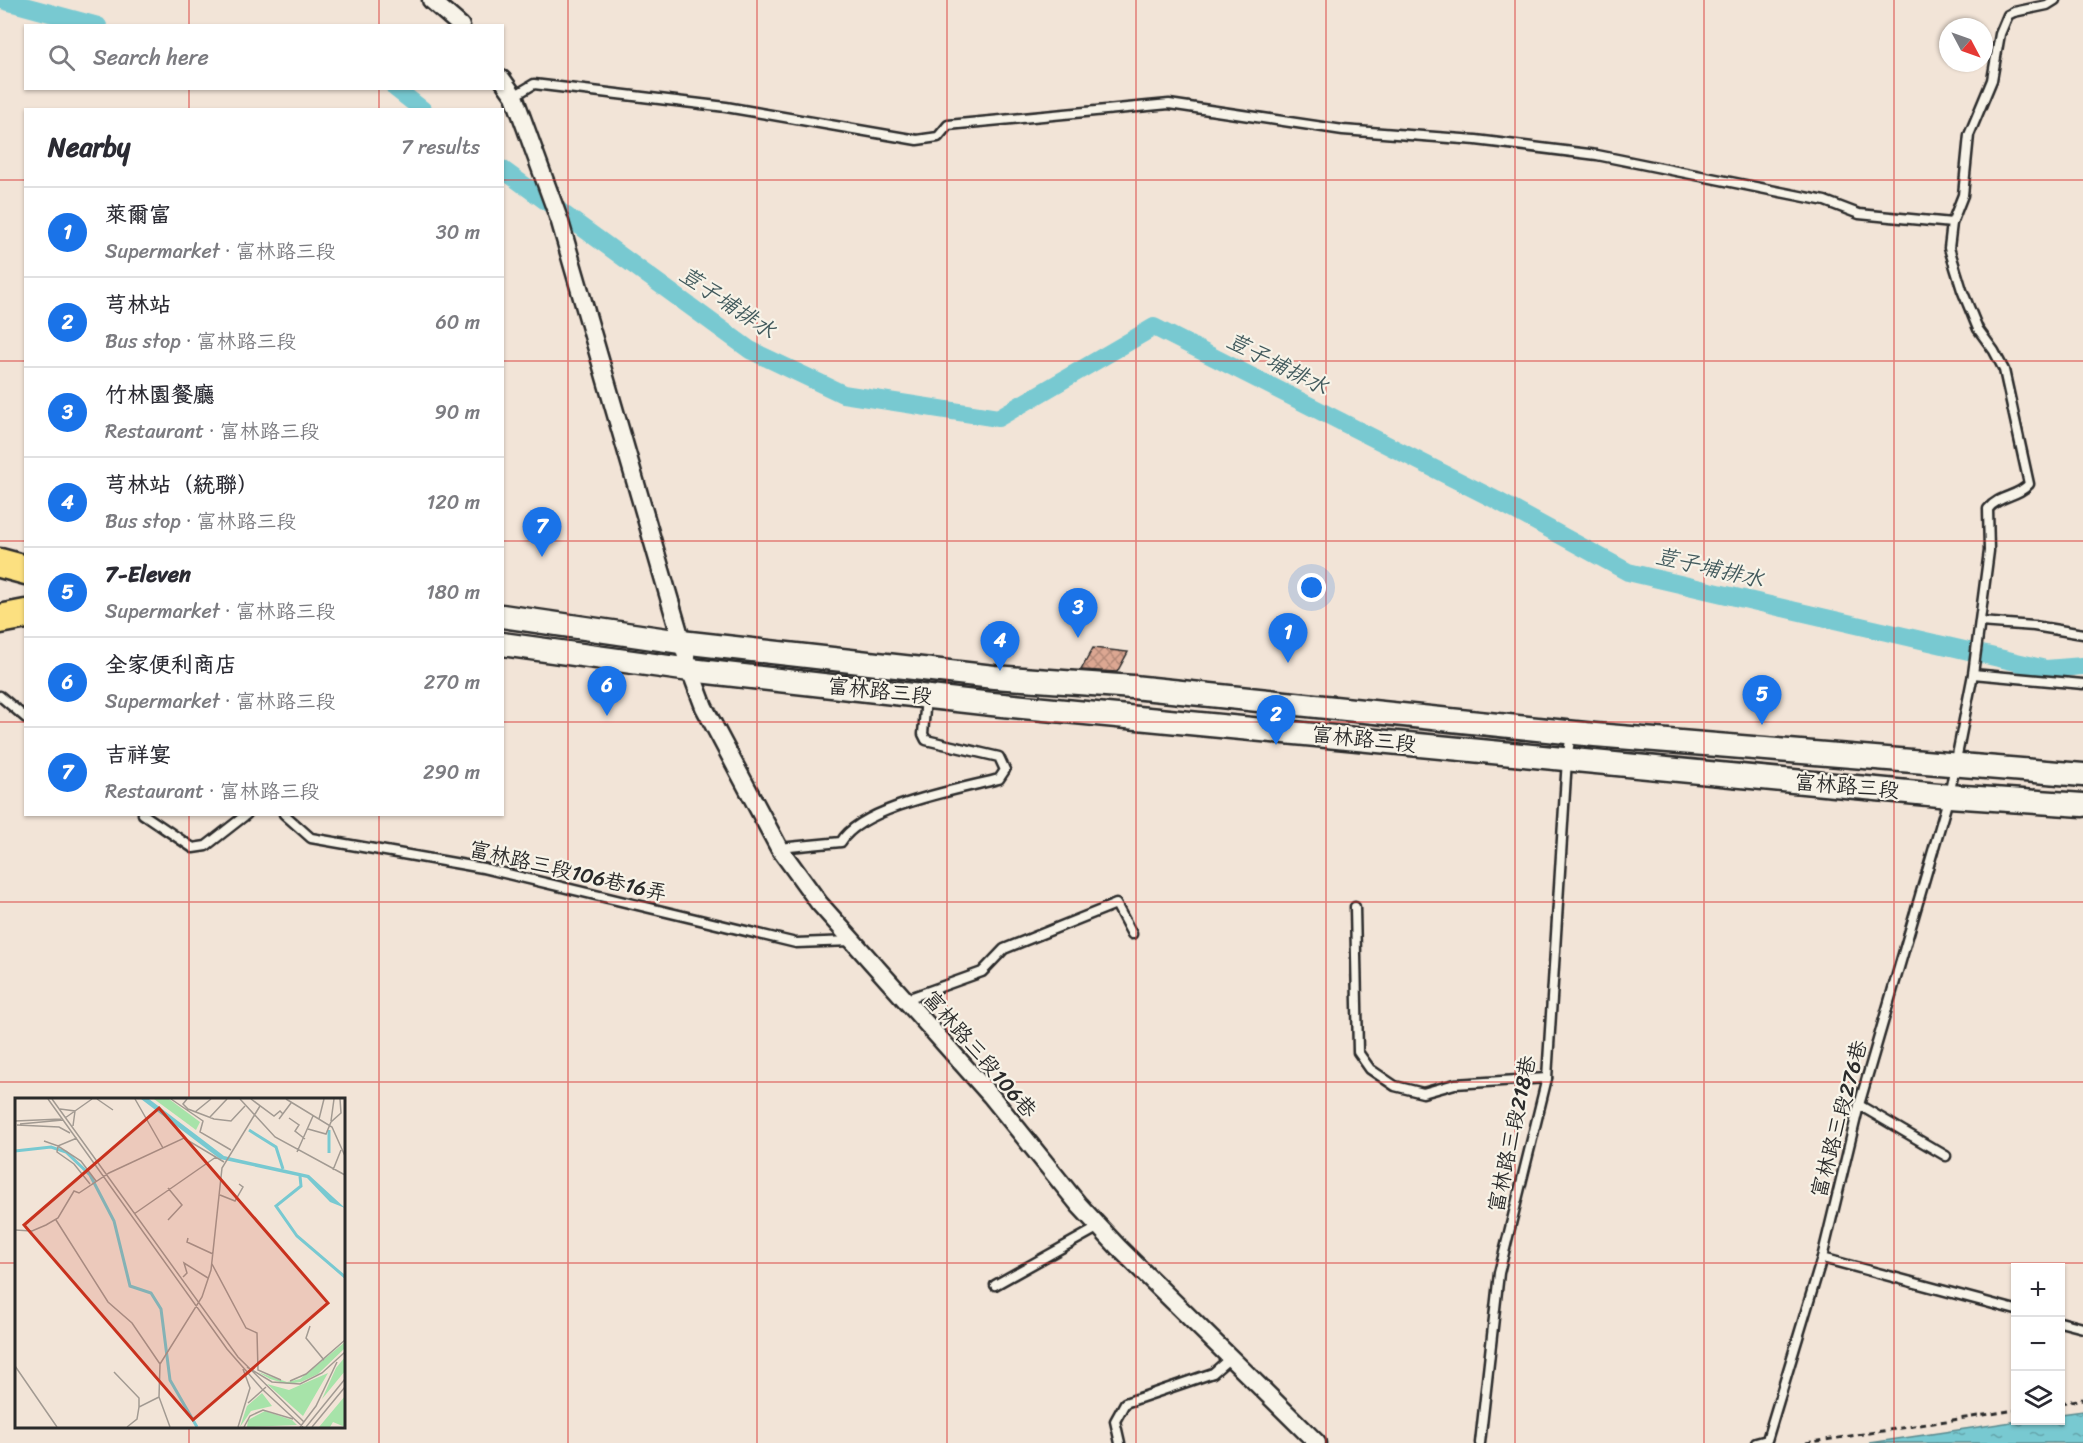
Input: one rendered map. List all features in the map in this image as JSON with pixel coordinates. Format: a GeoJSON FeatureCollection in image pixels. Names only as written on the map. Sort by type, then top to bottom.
{"type":"FeatureCollection","features":[{"type":"Feature","properties":{"kind":"highway"},"geometry":{"type":"LineString","coordinates":[[0,563],[24,569]]}},
{"type":"Feature","properties":{"kind":"highway"},"geometry":{"type":"LineString","coordinates":[[0,620],[24,613]]}},
{"type":"Feature","properties":{"kind":"main road"},"geometry":{"type":"LineString","coordinates":[[0,576],[24,576]]}},
{"type":"Feature","properties":{"kind":"main road"},"geometry":{"type":"LineString","coordinates":[[0,610],[24,612]]}},
{"type":"Feature","properties":{"kind":"main road","name":"富林路三段"},"geometry":{"type":"LineString","coordinates":[[504,616],[681,642],[994,677],[1133,687],[1571,732],[2083,775]]}},
{"type":"Feature","properties":{"kind":"main road","name":"富林路三段"},"geometry":{"type":"LineString","coordinates":[[504,644],[690,670],[992,704],[1128,715],[1949,795],[2083,805]]}},
{"type":"Feature","properties":{"kind":"street"},"geometry":{"type":"LineString","coordinates":[[431,0],[459,24]]}},
{"type":"Feature","properties":{"kind":"street","name":"富林路三段106巷"},"geometry":{"type":"LineString","coordinates":[[504,82],[514,96],[560,222],[622,429],[690,670],[704,707],[779,848],[819,903],[991,1096],[1099,1227],[1317,1443]]}},
{"type":"Feature","properties":{"kind":"street"},"geometry":{"type":"LineString","coordinates":[[992,704],[994,677]]}},
{"type":"Feature","properties":{"kind":"street"},"geometry":{"type":"LineString","coordinates":[[1128,715],[1133,687]]}},
{"type":"Feature","properties":{"kind":"lane"},"geometry":{"type":"LineString","coordinates":[[514,96],[534,84],[726,107],[917,140],[938,137],[948,125],[1169,104],[1344,130],[1476,140],[1597,155],[1825,201],[1859,213],[1952,223],[1963,195],[1969,135],[1992,80],[2000,34],[2008,15],[2048,5],[2055,0]]}},
{"type":"Feature","properties":{"kind":"lane","name":"富林路三段276巷"},"geometry":{"type":"LineString","coordinates":[[1756,1443],[1767,1440],[1822,1258],[1859,1105],[1949,795],[1973,674],[1989,551],[1988,509],[1994,501],[2022,493],[2029,484],[2004,370],[1978,329],[1962,290],[1949,248],[1952,223]]}},
{"type":"Feature","properties":{"kind":"lane"},"geometry":{"type":"LineString","coordinates":[[1980,622],[2034,626],[2083,634]]}},
{"type":"Feature","properties":{"kind":"lane"},"geometry":{"type":"LineString","coordinates":[[1973,674],[2083,684]]}},
{"type":"Feature","properties":{"kind":"lane"},"geometry":{"type":"LineString","coordinates":[[0,696],[24,716]]}},
{"type":"Feature","properties":{"kind":"lane"},"geometry":{"type":"LineString","coordinates":[[779,848],[841,842],[847,831],[899,805],[999,779],[1002,776],[1005,770],[999,757],[926,740],[923,734],[926,696]]}},
{"type":"Feature","properties":{"kind":"lane","name":"富林路三段218巷"},"geometry":{"type":"LineString","coordinates":[[1480,1443],[1499,1273],[1547,1078],[1567,759],[1571,732]]}},
{"type":"Feature","properties":{"kind":"lane"},"geometry":{"type":"LineString","coordinates":[[146,816],[193,848],[206,846],[244,816]]}},
{"type":"Feature","properties":{"kind":"lane","name":"富林路三段106巷16弄"},"geometry":{"type":"LineString","coordinates":[[286,816],[311,838],[483,868],[795,943],[852,941]]}},
{"type":"Feature","properties":{"kind":"lane"},"geometry":{"type":"LineString","coordinates":[[904,1001],[982,972],[1004,949],[1116,904],[1132,934]]}},
{"type":"Feature","properties":{"kind":"lane"},"geometry":{"type":"LineString","coordinates":[[1355,907],[1358,1052],[1370,1069],[1395,1086],[1423,1093],[1455,1084],[1547,1078]]}},
{"type":"Feature","properties":{"kind":"lane"},"geometry":{"type":"LineString","coordinates":[[1859,1105],[1946,1156]]}},
{"type":"Feature","properties":{"kind":"lane"},"geometry":{"type":"LineString","coordinates":[[995,1285],[1099,1227]]}},
{"type":"Feature","properties":{"kind":"lane"},"geometry":{"type":"LineString","coordinates":[[1822,1258],[2011,1309]]}},
{"type":"Feature","properties":{"kind":"lane"},"geometry":{"type":"LineString","coordinates":[[2065,1323],[2083,1328]]}},
{"type":"Feature","properties":{"kind":"lane"},"geometry":{"type":"LineString","coordinates":[[1120,1443],[1115,1420],[1125,1403],[1214,1373],[1230,1358]]}},
{"type":"Feature","properties":{"kind":"path"},"geometry":{"type":"LineString","coordinates":[[2065,1402],[2083,1400]]}},
{"type":"Feature","properties":{"kind":"path"},"geometry":{"type":"LineString","coordinates":[[1806,1443],[2011,1411]]}},
{"type":"Feature","properties":{"kind":"water"},"geometry":{"type":"Polygon","coordinates":[[[2083,1411],[2083,1443],[1870,1443],[2011,1422],[2011,1425],[2065,1425],[2065,1413],[2083,1411]]]}},
{"type":"Feature","properties":{"kind":"building"},"geometry":{"type":"Polygon","coordinates":[[[1093,648],[1128,652],[1117,672],[1081,670],[1093,648]]]}},
{"type":"Feature","properties":{"kind":"waterway","name":"荳子埔排水"},"geometry":{"type":"LineString","coordinates":[[2,0],[91,24]]}},
{"type":"Feature","properties":{"kind":"waterway","name":"荳子埔排水"},"geometry":{"type":"LineString","coordinates":[[398,90],[420,108]]}},
{"type":"Feature","properties":{"kind":"waterway","name":"荳子埔排水"},"geometry":{"type":"LineString","coordinates":[[504,170],[750,350],[843,394],[998,418],[1154,327],[1496,500],[1628,572],[2046,669],[2083,666]]}},
{"type":"Feature","properties":{"kind":"place","name":"吉祥宴"},"geometry":{"type":"Point","coordinates":[542,557]}},
{"type":"Feature","properties":{"kind":"place","name":"竹林園餐廳"},"geometry":{"type":"Point","coordinates":[1078,638]}},
{"type":"Feature","properties":{"kind":"place","name":"萊爾富"},"geometry":{"type":"Point","coordinates":[1288,663]}},
{"type":"Feature","properties":{"kind":"place","name":"芎林站（統聯）"},"geometry":{"type":"Point","coordinates":[1000,671]}},
{"type":"Feature","properties":{"kind":"place","name":"全家便利商店"},"geometry":{"type":"Point","coordinates":[607,716]}},
{"type":"Feature","properties":{"kind":"place","name":"7-Eleven"},"geometry":{"type":"Point","coordinates":[1762,725]}},
{"type":"Feature","properties":{"kind":"place","name":"芎林站"},"geometry":{"type":"Point","coordinates":[1276,745]}}]}
